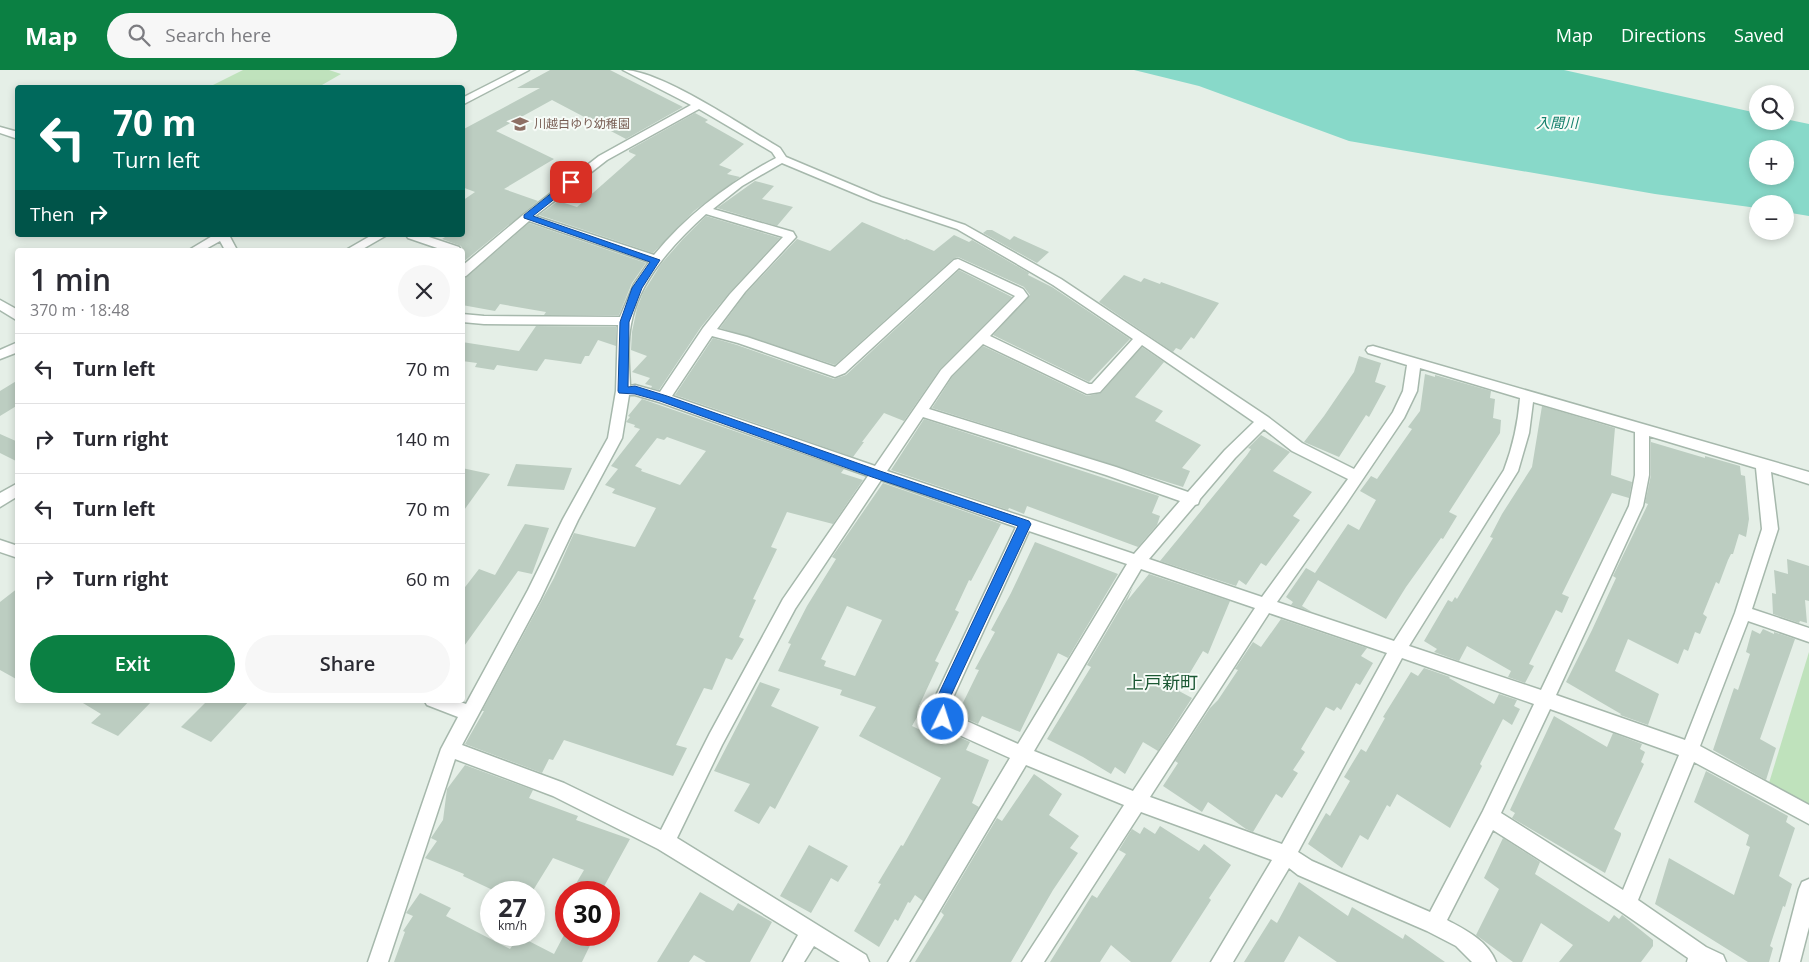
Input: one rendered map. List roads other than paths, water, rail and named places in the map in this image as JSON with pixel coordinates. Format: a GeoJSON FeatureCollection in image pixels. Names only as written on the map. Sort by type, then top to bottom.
{"type":"FeatureCollection","features":[{"type":"Feature","properties":{"kind":"street"},"geometry":{"type":"LineString","coordinates":[[465,100],[524,70]]}},
{"type":"Feature","properties":{"kind":"street"},"geometry":{"type":"LineString","coordinates":[[628,70],[678,92],[698,106],[776,150],[782,159],[892,205],[961,227],[1057,282],[1263,421],[1297,447],[1356,477]]}},
{"type":"Feature","properties":{"kind":"street"},"geometry":{"type":"LineString","coordinates":[[465,270],[527,217],[604,158],[698,106]]}},
{"type":"Feature","properties":{"kind":"street"},"geometry":{"type":"LineString","coordinates":[[0,130],[15,135]]}},
{"type":"Feature","properties":{"kind":"street"},"geometry":{"type":"LineString","coordinates":[[378,962],[450,749],[534,595],[571,519],[616,438],[623,391],[624,322],[637,288],[656,260],[694,219],[730,189],[782,159]]}},
{"type":"Feature","properties":{"kind":"street"},"geometry":{"type":"LineString","coordinates":[[663,398],[685,369],[708,331],[736,295],[790,237],[789,235],[705,210]]}},
{"type":"Feature","properties":{"kind":"street"},"geometry":{"type":"LineString","coordinates":[[527,217],[656,260]]}},
{"type":"Feature","properties":{"kind":"street"},"geometry":{"type":"LineString","coordinates":[[199,248],[219,237]]}},
{"type":"Feature","properties":{"kind":"street"},"geometry":{"type":"LineString","coordinates":[[356,248],[376,237]]}},
{"type":"Feature","properties":{"kind":"street"},"geometry":{"type":"LineString","coordinates":[[418,237],[449,248]]}},
{"type":"Feature","properties":{"kind":"street"},"geometry":{"type":"LineString","coordinates":[[465,253],[478,258]]}},
{"type":"Feature","properties":{"kind":"street"},"geometry":{"type":"LineString","coordinates":[[665,842],[716,739],[789,604],[946,373],[1022,296],[1019,292],[958,264],[840,370],[835,372],[742,340],[708,331]]}},
{"type":"Feature","properties":{"kind":"street"},"geometry":{"type":"LineString","coordinates":[[0,304],[15,315]]}},
{"type":"Feature","properties":{"kind":"street"},"geometry":{"type":"LineString","coordinates":[[465,318],[624,322]]}},
{"type":"Feature","properties":{"kind":"street"},"geometry":{"type":"LineString","coordinates":[[982,338],[1087,389],[1095,389],[1142,338]]}},
{"type":"Feature","properties":{"kind":"street"},"geometry":{"type":"LineString","coordinates":[[0,355],[15,348]]}},
{"type":"Feature","properties":{"kind":"street"},"geometry":{"type":"LineString","coordinates":[[1373,350],[1809,478]]}},
{"type":"Feature","properties":{"kind":"street"},"geometry":{"type":"LineString","coordinates":[[1032,962],[1265,606],[1399,414],[1410,391],[1414,362]]}},
{"type":"Feature","properties":{"kind":"street"},"geometry":{"type":"LineString","coordinates":[[623,391],[635,390],[663,398],[876,474],[1265,606],[1398,649],[1690,750],[1809,815]]}},
{"type":"Feature","properties":{"kind":"street"},"geometry":{"type":"LineString","coordinates":[[1221,962],[1286,855],[1398,649],[1511,471],[1521,445],[1527,395]]}},
{"type":"Feature","properties":{"kind":"street"},"geometry":{"type":"LineString","coordinates":[[920,411],[1111,471],[1193,500]]}},
{"type":"Feature","properties":{"kind":"street"},"geometry":{"type":"LineString","coordinates":[[898,962],[1137,562],[1193,500],[1230,454],[1263,421]]}},
{"type":"Feature","properties":{"kind":"street"},"geometry":{"type":"LineString","coordinates":[[1434,924],[1490,817],[1636,506],[1642,475],[1642,429]]}},
{"type":"Feature","properties":{"kind":"street"},"geometry":{"type":"LineString","coordinates":[[1628,904],[1743,613],[1770,529],[1763,465]]}},
{"type":"Feature","properties":{"kind":"street"},"geometry":{"type":"LineString","coordinates":[[0,501],[15,490]]}},
{"type":"Feature","properties":{"kind":"street"},"geometry":{"type":"LineString","coordinates":[[1025,524],[941,704],[943,719],[1023,755],[1138,802],[1286,855],[1305,868],[1464,939],[1486,962]]}},
{"type":"Feature","properties":{"kind":"street"},"geometry":{"type":"LineString","coordinates":[[0,546],[15,551]]}},
{"type":"Feature","properties":{"kind":"street"},"geometry":{"type":"LineString","coordinates":[[1743,613],[1809,635]]}},
{"type":"Feature","properties":{"kind":"street"},"geometry":{"type":"LineString","coordinates":[[442,703],[470,713]]}},
{"type":"Feature","properties":{"kind":"street"},"geometry":{"type":"LineString","coordinates":[[450,749],[558,789],[665,842],[859,962]]}},
{"type":"Feature","properties":{"kind":"street"},"geometry":{"type":"LineString","coordinates":[[1490,817],[1628,904],[1704,959]]}},
{"type":"Feature","properties":{"kind":"street"},"geometry":{"type":"LineString","coordinates":[[1790,962],[1809,889]]}},
{"type":"Feature","properties":{"kind":"street"},"geometry":{"type":"LineString","coordinates":[[793,962],[811,932]]}},
{"type":"Feature","properties":{"kind":"water","name":"入間川"},"geometry":{"type":"Polygon","coordinates":[[[1134,70],[1564,70],[1749,111],[1749,130],[1794,130],[1794,121],[1809,124],[1809,216],[1794,214],[1794,195],[1749,195],[1749,207],[1655,194],[1349,141],[1199,86],[1134,70]]]}},
{"type":"Feature","properties":{"kind":"place","name":"川越白ゆり幼稚園"},"geometry":{"type":"Point","coordinates":[520,124]}},
{"type":"Feature","properties":{"kind":"district","name":"上戸新町"},"geometry":{"type":"Point","coordinates":[1162,683]}}]}
